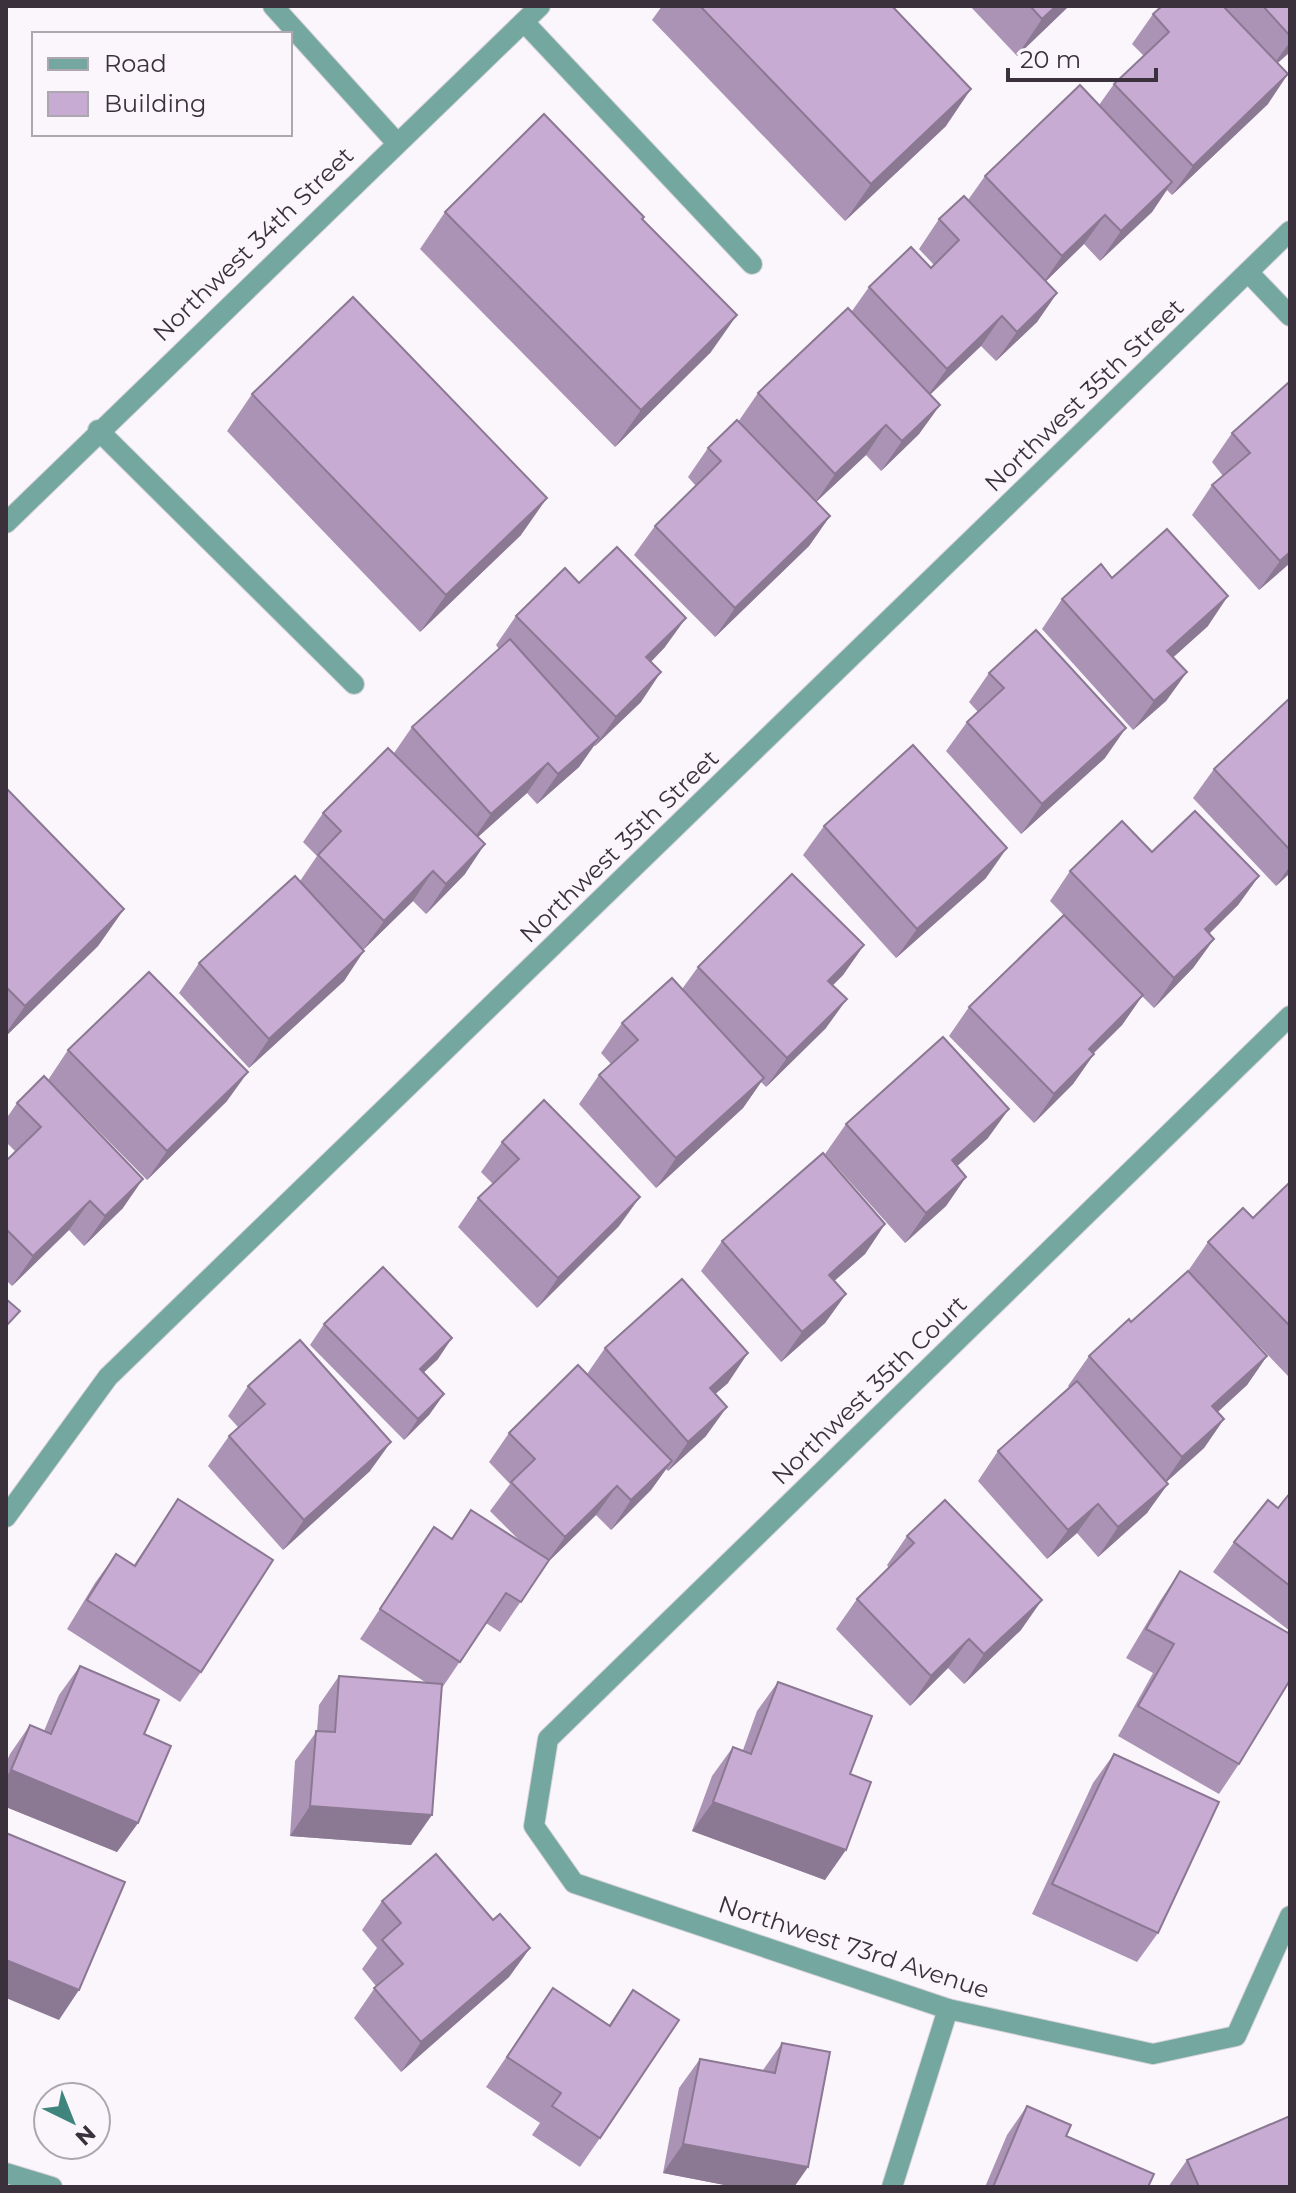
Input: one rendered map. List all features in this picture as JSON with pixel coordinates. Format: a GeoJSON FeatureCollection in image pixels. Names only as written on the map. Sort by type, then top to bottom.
{"type":"FeatureCollection","features":[{"type":"Feature","properties":{"kind":"street"},"geometry":{"type":"LineString","coordinates":[[273,6],[396,142]]}},
{"type":"Feature","properties":{"kind":"street","name":"Northwest 34th Street"},"geometry":{"type":"LineString","coordinates":[[6,523],[98,430],[540,6]]}},
{"type":"Feature","properties":{"kind":"street"},"geometry":{"type":"LineString","coordinates":[[524,22],[752,264]]}},
{"type":"Feature","properties":{"kind":"street","name":"Northwest 35th Street"},"geometry":{"type":"LineString","coordinates":[[6,1517],[108,1377],[1290,231]]}},
{"type":"Feature","properties":{"kind":"street"},"geometry":{"type":"LineString","coordinates":[[1248,272],[1290,316]]}},
{"type":"Feature","properties":{"kind":"street"},"geometry":{"type":"LineString","coordinates":[[98,430],[354,684]]}},
{"type":"Feature","properties":{"kind":"street","name":"Northwest 35th Court"},"geometry":{"type":"LineString","coordinates":[[534,1826],[548,1739],[1290,1016]]}},
{"type":"Feature","properties":{"kind":"street","name":"Northwest 73rd Avenue"},"geometry":{"type":"LineString","coordinates":[[534,1826],[574,1883],[948,2009],[1153,2054],[1236,2036],[1290,1916]]}},
{"type":"Feature","properties":{"kind":"street"},"geometry":{"type":"LineString","coordinates":[[892,2187],[948,2009]]}},
{"type":"Feature","properties":{"kind":"street"},"geometry":{"type":"LineString","coordinates":[[6,2173],[52,2187]]}},
{"type":"Feature","properties":{"kind":"building"},"geometry":{"type":"Polygon","coordinates":[[[700,6],[892,6],[971,89],[871,184],[700,6]]]}},
{"type":"Feature","properties":{"kind":"building"},"geometry":{"type":"Polygon","coordinates":[[[1030,6],[1056,6],[1042,19],[1030,6]]]}},
{"type":"Feature","properties":{"kind":"building"},"geometry":{"type":"Polygon","coordinates":[[[1162,6],[1223,6],[1288,74],[1193,166],[1114,84],[1169,32],[1153,14],[1162,6]]]}},
{"type":"Feature","properties":{"kind":"building"},"geometry":{"type":"Polygon","coordinates":[[[1263,6],[1290,6],[1290,36],[1263,6]]]}},
{"type":"Feature","properties":{"kind":"building"},"geometry":{"type":"Polygon","coordinates":[[[1080,85],[1172,182],[1121,231],[1105,215],[1062,256],[985,176],[1080,85]]]}},
{"type":"Feature","properties":{"kind":"building"},"geometry":{"type":"Polygon","coordinates":[[[544,114],[737,315],[641,410],[445,212],[544,114]]]}},
{"type":"Feature","properties":{"kind":"building"},"geometry":{"type":"Polygon","coordinates":[[[964,196],[1057,293],[1017,332],[1002,316],[947,369],[869,287],[911,247],[931,268],[959,240],[939,219],[964,196]]]}},
{"type":"Feature","properties":{"kind":"building"},"geometry":{"type":"Polygon","coordinates":[[[353,297],[547,498],[446,595],[252,394],[353,297]]]}},
{"type":"Feature","properties":{"kind":"building"},"geometry":{"type":"Polygon","coordinates":[[[848,308],[940,405],[902,441],[886,425],[835,474],[758,393],[848,308]]]}},
{"type":"Feature","properties":{"kind":"building"},"geometry":{"type":"Polygon","coordinates":[[[1288,383],[1290,552],[1280,561],[1212,485],[1250,453],[1232,433],[1288,383]]]}},
{"type":"Feature","properties":{"kind":"building"},"geometry":{"type":"Polygon","coordinates":[[[737,420],[830,516],[735,608],[655,526],[721,461],[708,448],[737,420]]]}},
{"type":"Feature","properties":{"kind":"building"},"geometry":{"type":"Polygon","coordinates":[[[1167,529],[1228,596],[1167,651],[1187,672],[1154,701],[1062,599],[1101,564],[1112,578],[1167,529]]]}},
{"type":"Feature","properties":{"kind":"building"},"geometry":{"type":"Polygon","coordinates":[[[617,547],[686,618],[646,657],[661,672],[616,717],[516,616],[565,568],[579,583],[617,547]]]}},
{"type":"Feature","properties":{"kind":"building"},"geometry":{"type":"Polygon","coordinates":[[[1036,630],[1126,728],[1042,804],[967,722],[1004,688],[989,673],[1036,630]]]}},
{"type":"Feature","properties":{"kind":"building"},"geometry":{"type":"Polygon","coordinates":[[[510,639],[599,738],[558,774],[548,763],[491,814],[412,727],[510,639]]]}},
{"type":"Feature","properties":{"kind":"building"},"geometry":{"type":"Polygon","coordinates":[[[1290,698],[1290,850],[1214,769],[1290,698]]]}},
{"type":"Feature","properties":{"kind":"building"},"geometry":{"type":"Polygon","coordinates":[[[913,745],[1007,848],[917,929],[824,826],[913,745]]]}},
{"type":"Feature","properties":{"kind":"building"},"geometry":{"type":"Polygon","coordinates":[[[388,748],[485,844],[446,884],[433,871],[384,921],[318,855],[341,831],[323,813],[388,748]]]}},
{"type":"Feature","properties":{"kind":"building"},"geometry":{"type":"Polygon","coordinates":[[[6,788],[124,909],[25,1006],[6,987],[6,788]]]}},
{"type":"Feature","properties":{"kind":"building"},"geometry":{"type":"Polygon","coordinates":[[[1195,811],[1259,876],[1205,929],[1214,939],[1174,978],[1070,871],[1122,821],[1152,852],[1195,811]]]}},
{"type":"Feature","properties":{"kind":"building"},"geometry":{"type":"Polygon","coordinates":[[[792,874],[864,945],[828,981],[847,999],[787,1058],[698,967],[792,874]]]}},
{"type":"Feature","properties":{"kind":"building"},"geometry":{"type":"Polygon","coordinates":[[[295,876],[364,951],[269,1039],[199,963],[295,876]]]}},
{"type":"Feature","properties":{"kind":"building"},"geometry":{"type":"Polygon","coordinates":[[[1064,915],[1143,995],[1089,1049],[1094,1054],[1054,1094],[969,1007],[1064,915]]]}},
{"type":"Feature","properties":{"kind":"building"},"geometry":{"type":"Polygon","coordinates":[[[149,972],[248,1072],[167,1151],[68,1050],[149,972]]]}},
{"type":"Feature","properties":{"kind":"building"},"geometry":{"type":"Polygon","coordinates":[[[672,978],[764,1078],[676,1158],[599,1075],[638,1040],[622,1023],[672,978]]]}},
{"type":"Feature","properties":{"kind":"building"},"geometry":{"type":"Polygon","coordinates":[[[943,1037],[1009,1109],[952,1160],[966,1177],[926,1213],[846,1124],[943,1037]]]}},
{"type":"Feature","properties":{"kind":"building"},"geometry":{"type":"Polygon","coordinates":[[[44,1076],[143,1179],[105,1216],[90,1201],[33,1256],[6,1229],[6,1161],[41,1127],[17,1103],[44,1076]]]}},
{"type":"Feature","properties":{"kind":"building"},"geometry":{"type":"Polygon","coordinates":[[[544,1100],[640,1197],[558,1278],[478,1198],[519,1159],[502,1142],[544,1100]]]}},
{"type":"Feature","properties":{"kind":"building"},"geometry":{"type":"Polygon","coordinates":[[[823,1153],[885,1224],[829,1275],[846,1294],[802,1332],[722,1241],[823,1153]]]}},
{"type":"Feature","properties":{"kind":"building"},"geometry":{"type":"Polygon","coordinates":[[[1290,1182],[1290,1326],[1208,1242],[1243,1208],[1253,1218],[1290,1182]]]}},
{"type":"Feature","properties":{"kind":"building"},"geometry":{"type":"Polygon","coordinates":[[[383,1267],[452,1338],[420,1369],[444,1394],[418,1419],[324,1324],[383,1267]]]}},
{"type":"Feature","properties":{"kind":"building"},"geometry":{"type":"Polygon","coordinates":[[[1188,1271],[1267,1356],[1212,1406],[1224,1419],[1182,1457],[1089,1356],[1188,1271]]]}},
{"type":"Feature","properties":{"kind":"building"},"geometry":{"type":"Polygon","coordinates":[[[682,1279],[748,1353],[710,1388],[727,1407],[688,1442],[605,1348],[682,1279]]]}},
{"type":"Feature","properties":{"kind":"building"},"geometry":{"type":"Polygon","coordinates":[[[6,1299],[20,1311],[6,1326],[6,1299]]]}},
{"type":"Feature","properties":{"kind":"building"},"geometry":{"type":"Polygon","coordinates":[[[300,1340],[391,1442],[304,1520],[229,1436],[265,1404],[248,1386],[300,1340]]]}},
{"type":"Feature","properties":{"kind":"building"},"geometry":{"type":"Polygon","coordinates":[[[578,1365],[672,1461],[631,1500],[617,1486],[565,1537],[511,1482],[535,1459],[509,1433],[578,1365]]]}},
{"type":"Feature","properties":{"kind":"building"},"geometry":{"type":"Polygon","coordinates":[[[1077,1381],[1168,1484],[1118,1527],[1098,1504],[1068,1530],[998,1451],[1077,1381]]]}},
{"type":"Feature","properties":{"kind":"building"},"geometry":{"type":"Polygon","coordinates":[[[1290,1493],[1290,1586],[1234,1542],[1268,1500],[1278,1508],[1290,1493]]]}},
{"type":"Feature","properties":{"kind":"building"},"geometry":{"type":"Polygon","coordinates":[[[178,1499],[273,1560],[201,1672],[87,1600],[116,1554],[135,1566],[178,1499]]]}},
{"type":"Feature","properties":{"kind":"building"},"geometry":{"type":"Polygon","coordinates":[[[945,1500],[1042,1600],[984,1654],[969,1639],[931,1676],[857,1599],[914,1543],[907,1536],[945,1500]]]}},
{"type":"Feature","properties":{"kind":"building"},"geometry":{"type":"Polygon","coordinates":[[[471,1510],[549,1560],[521,1602],[506,1593],[460,1662],[380,1609],[434,1527],[452,1539],[471,1510]]]}},
{"type":"Feature","properties":{"kind":"building"},"geometry":{"type":"Polygon","coordinates":[[[1180,1571],[1290,1634],[1290,1680],[1239,1764],[1138,1706],[1174,1644],[1146,1629],[1180,1571]]]}},
{"type":"Feature","properties":{"kind":"building"},"geometry":{"type":"Polygon","coordinates":[[[80,1666],[159,1700],[144,1734],[171,1746],[138,1823],[11,1770],[30,1725],[51,1734],[80,1666]]]}},
{"type":"Feature","properties":{"kind":"building"},"geometry":{"type":"Polygon","coordinates":[[[339,1676],[442,1684],[432,1815],[310,1806],[316,1731],[335,1732],[339,1676]]]}},
{"type":"Feature","properties":{"kind":"building"},"geometry":{"type":"Polygon","coordinates":[[[778,1682],[872,1716],[850,1774],[871,1782],[846,1850],[713,1802],[733,1747],[751,1754],[778,1682]]]}},
{"type":"Feature","properties":{"kind":"building"},"geometry":{"type":"Polygon","coordinates":[[[1114,1754],[1219,1802],[1158,1933],[1052,1884],[1114,1754]]]}},
{"type":"Feature","properties":{"kind":"building"},"geometry":{"type":"Polygon","coordinates":[[[6,1833],[125,1882],[79,1990],[6,1960],[6,1833]]]}},
{"type":"Feature","properties":{"kind":"building"},"geometry":{"type":"Polygon","coordinates":[[[436,1854],[493,1920],[500,1914],[530,1948],[421,2042],[374,1988],[403,1964],[382,1940],[401,1923],[382,1901],[436,1854]]]}},
{"type":"Feature","properties":{"kind":"building"},"geometry":{"type":"Polygon","coordinates":[[[553,1988],[610,2026],[633,1990],[679,2020],[600,2138],[552,2106],[561,2093],[507,2057],[553,1988]]]}},
{"type":"Feature","properties":{"kind":"building"},"geometry":{"type":"Polygon","coordinates":[[[782,2043],[830,2052],[808,2167],[683,2144],[700,2059],[775,2073],[782,2043]]]}},
{"type":"Feature","properties":{"kind":"building"},"geometry":{"type":"Polygon","coordinates":[[[1027,2106],[1071,2125],[1066,2136],[1154,2174],[1148,2187],[993,2187],[1027,2106]]]}},
{"type":"Feature","properties":{"kind":"building"},"geometry":{"type":"Polygon","coordinates":[[[1290,2116],[1290,2187],[1199,2187],[1187,2160],[1290,2116]]]}}]}
